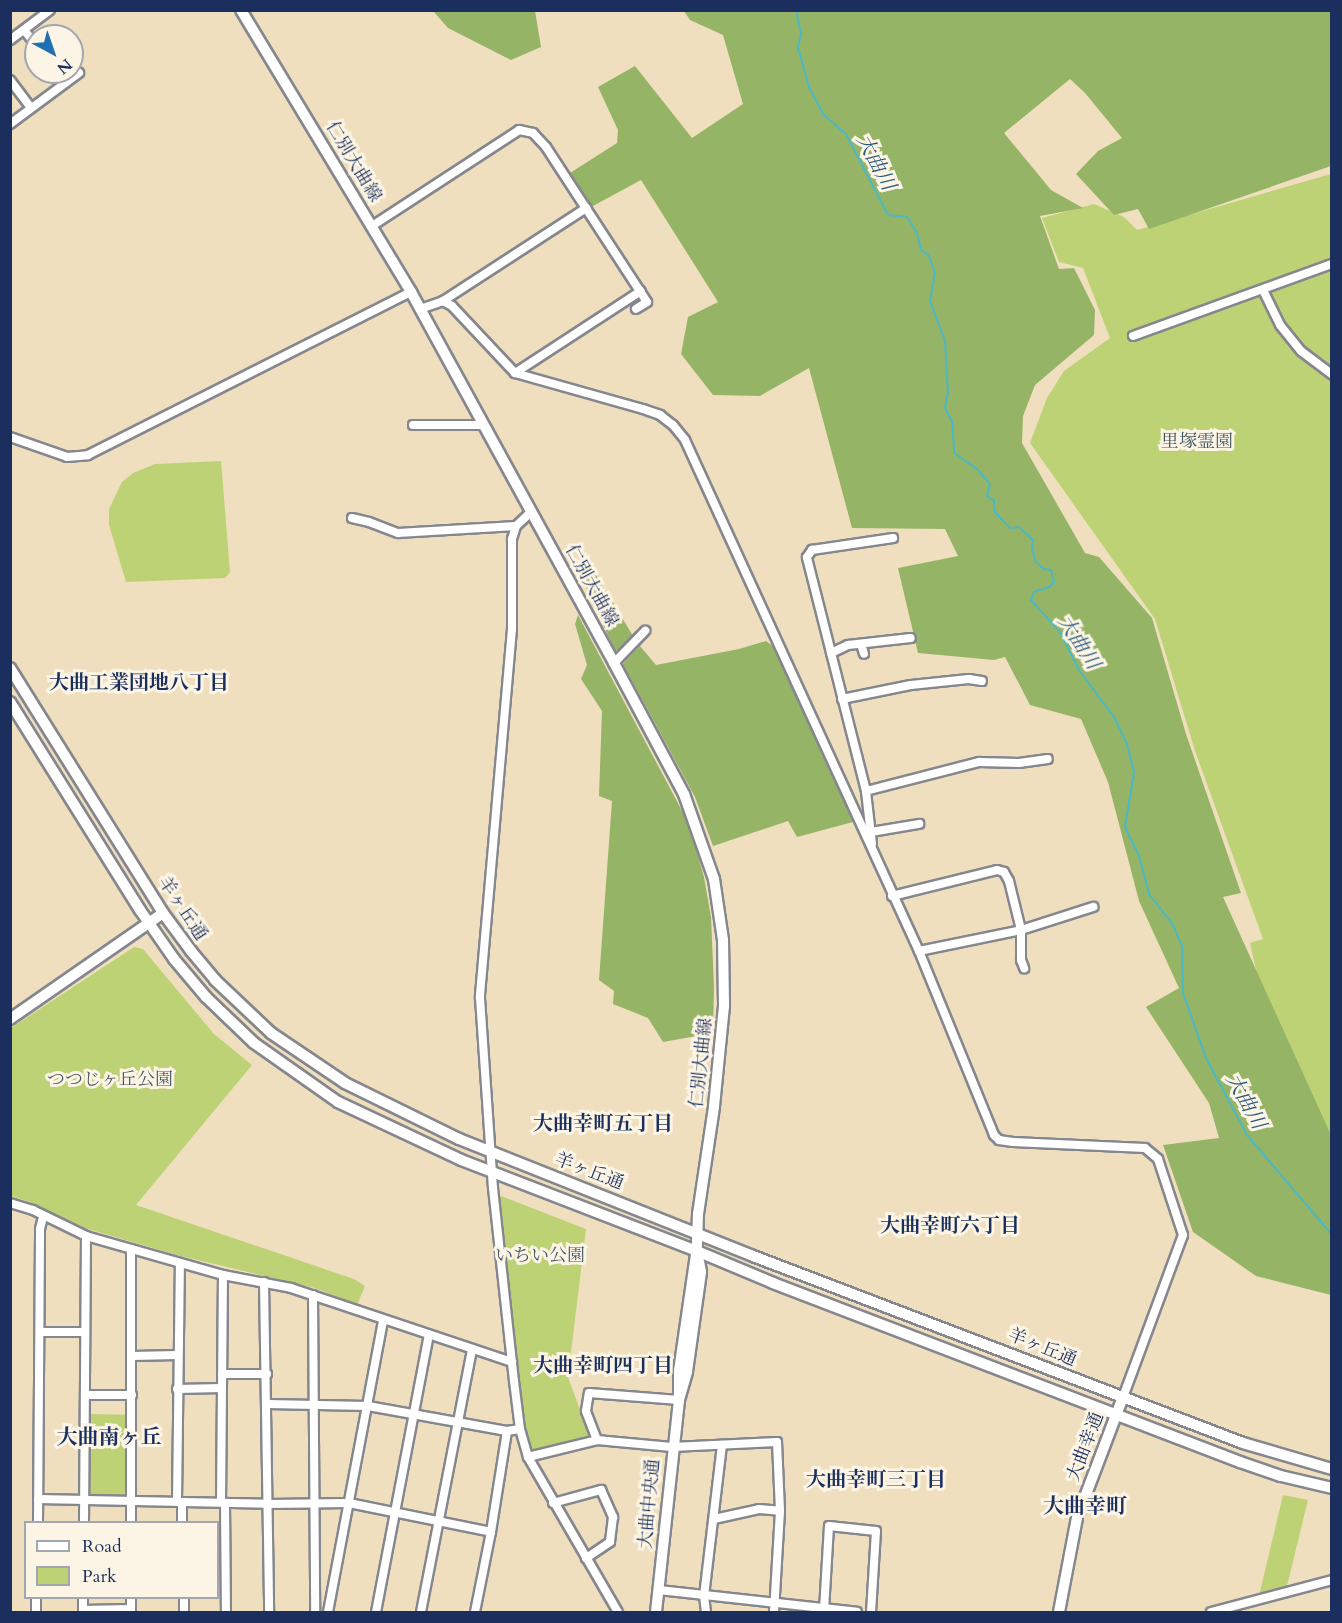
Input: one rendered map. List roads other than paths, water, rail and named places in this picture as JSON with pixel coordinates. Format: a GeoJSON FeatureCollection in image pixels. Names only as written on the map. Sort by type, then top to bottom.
{"type":"FeatureCollection","features":[{"type":"Feature","properties":{"kind":"main road","name":"仁別大曲線"},"geometry":{"type":"LineString","coordinates":[[241,10],[411,292],[684,794],[714,879],[723,940],[724,1006],[698,1233]]}},
{"type":"Feature","properties":{"kind":"main road","name":"羊ヶ丘通"},"geometry":{"type":"LineString","coordinates":[[12,670],[164,913],[215,980],[293,1050],[380,1102],[491,1152],[1243,1443],[1332,1469]]}},
{"type":"Feature","properties":{"kind":"main road","name":"羊ヶ丘通"},"geometry":{"type":"LineString","coordinates":[[10,702],[149,924],[174,959],[224,1015],[254,1043],[312,1085],[372,1120],[492,1173],[1240,1462],[1281,1476],[1332,1488]]}},
{"type":"Feature","properties":{"kind":"main road"},"geometry":{"type":"LineString","coordinates":[[10,1019],[164,913]]}},
{"type":"Feature","properties":{"kind":"main road","name":"大曲中央通"},"geometry":{"type":"LineString","coordinates":[[656,1612],[672,1447],[679,1400],[687,1371],[700,1272],[697,1251],[698,1233]]}},
{"type":"Feature","properties":{"kind":"main road","name":"大曲幸通"},"geometry":{"type":"LineString","coordinates":[[1059,1612],[1079,1514],[1123,1397]]}},
{"type":"Feature","properties":{"kind":"street"},"geometry":{"type":"LineString","coordinates":[[32,24],[50,10]]}},
{"type":"Feature","properties":{"kind":"street"},"geometry":{"type":"LineString","coordinates":[[10,40],[24,30]]}},
{"type":"Feature","properties":{"kind":"street"},"geometry":{"type":"LineString","coordinates":[[10,80],[31,108]]}},
{"type":"Feature","properties":{"kind":"street"},"geometry":{"type":"LineString","coordinates":[[10,124],[64,84]]}},
{"type":"Feature","properties":{"kind":"street"},"geometry":{"type":"LineString","coordinates":[[372,226],[519,130],[533,134],[546,147],[641,291],[647,302],[636,309]]}},
{"type":"Feature","properties":{"kind":"street"},"geometry":{"type":"LineString","coordinates":[[420,309],[443,301],[586,208]]}},
{"type":"Feature","properties":{"kind":"street"},"geometry":{"type":"LineString","coordinates":[[1132,336],[1332,264]]}},
{"type":"Feature","properties":{"kind":"street"},"geometry":{"type":"LineString","coordinates":[[1263,290],[1280,325],[1301,351],[1332,374]]}},
{"type":"Feature","properties":{"kind":"street"},"geometry":{"type":"LineString","coordinates":[[515,373],[641,291]]}},
{"type":"Feature","properties":{"kind":"street"},"geometry":{"type":"LineString","coordinates":[[10,437],[68,457],[88,455],[411,292]]}},
{"type":"Feature","properties":{"kind":"street"},"geometry":{"type":"LineString","coordinates":[[443,301],[452,306],[515,373],[660,415],[673,424],[685,440],[919,951],[990,1127],[999,1140],[1146,1148],[1158,1159],[1183,1235],[1123,1397]]}},
{"type":"Feature","properties":{"kind":"street"},"geometry":{"type":"LineString","coordinates":[[413,425],[484,425]]}},
{"type":"Feature","properties":{"kind":"street"},"geometry":{"type":"LineString","coordinates":[[531,512],[516,526],[512,539],[512,630],[480,998],[497,1249],[520,1429],[528,1458],[618,1612]]}},
{"type":"Feature","properties":{"kind":"street"},"geometry":{"type":"LineString","coordinates":[[352,518],[398,533],[516,526]]}},
{"type":"Feature","properties":{"kind":"street"},"geometry":{"type":"LineString","coordinates":[[873,853],[866,791],[807,557],[812,550],[893,538]]}},
{"type":"Feature","properties":{"kind":"street"},"geometry":{"type":"LineString","coordinates":[[614,663],[645,632]]}},
{"type":"Feature","properties":{"kind":"street"},"geometry":{"type":"LineString","coordinates":[[831,653],[840,648],[861,644],[911,638]]}},
{"type":"Feature","properties":{"kind":"street"},"geometry":{"type":"LineString","coordinates":[[861,644],[864,654]]}},
{"type":"Feature","properties":{"kind":"street"},"geometry":{"type":"LineString","coordinates":[[842,699],[911,686],[969,679],[982,681]]}},
{"type":"Feature","properties":{"kind":"street"},"geometry":{"type":"LineString","coordinates":[[866,791],[979,762],[1019,763],[1048,759]]}},
{"type":"Feature","properties":{"kind":"street"},"geometry":{"type":"LineString","coordinates":[[870,832],[919,824]]}},
{"type":"Feature","properties":{"kind":"street"},"geometry":{"type":"LineString","coordinates":[[892,896],[997,870],[1004,872],[1009,881],[1021,930],[1021,960],[1024,968]]}},
{"type":"Feature","properties":{"kind":"street"},"geometry":{"type":"LineString","coordinates":[[919,951],[1021,930],[1093,908]]}},
{"type":"Feature","properties":{"kind":"street"},"geometry":{"type":"LineString","coordinates":[[10,1203],[86,1236],[180,1264],[313,1295],[512,1362]]}},
{"type":"Feature","properties":{"kind":"street"},"geometry":{"type":"LineString","coordinates":[[38,1521],[40,1229],[43,1217]]}},
{"type":"Feature","properties":{"kind":"street"},"geometry":{"type":"LineString","coordinates":[[84,1521],[86,1236]]}},
{"type":"Feature","properties":{"kind":"street"},"geometry":{"type":"LineString","coordinates":[[131,1249],[131,1521]]}},
{"type":"Feature","properties":{"kind":"street"},"geometry":{"type":"LineString","coordinates":[[180,1264],[177,1389],[179,1502],[182,1521]]}},
{"type":"Feature","properties":{"kind":"street"},"geometry":{"type":"LineString","coordinates":[[223,1275],[223,1503],[226,1612]]}},
{"type":"Feature","properties":{"kind":"street"},"geometry":{"type":"LineString","coordinates":[[264,1282],[269,1612]]}},
{"type":"Feature","properties":{"kind":"street"},"geometry":{"type":"LineString","coordinates":[[313,1295],[315,1612]]}},
{"type":"Feature","properties":{"kind":"street"},"geometry":{"type":"LineString","coordinates":[[328,1612],[383,1320]]}},
{"type":"Feature","properties":{"kind":"street"},"geometry":{"type":"LineString","coordinates":[[41,1332],[84,1332]]}},
{"type":"Feature","properties":{"kind":"street"},"geometry":{"type":"LineString","coordinates":[[376,1612],[429,1335]]}},
{"type":"Feature","properties":{"kind":"street"},"geometry":{"type":"LineString","coordinates":[[421,1612],[472,1349]]}},
{"type":"Feature","properties":{"kind":"street"},"geometry":{"type":"LineString","coordinates":[[132,1356],[177,1355]]}},
{"type":"Feature","properties":{"kind":"street"},"geometry":{"type":"LineString","coordinates":[[222,1374],[267,1374]]}},
{"type":"Feature","properties":{"kind":"street"},"geometry":{"type":"LineString","coordinates":[[177,1389],[222,1388]]}},
{"type":"Feature","properties":{"kind":"street"},"geometry":{"type":"LineString","coordinates":[[597,1440],[586,1411],[589,1393],[679,1400]]}},
{"type":"Feature","properties":{"kind":"street"},"geometry":{"type":"LineString","coordinates":[[86,1395],[132,1395]]}},
{"type":"Feature","properties":{"kind":"street"},"geometry":{"type":"LineString","coordinates":[[267,1404],[368,1406],[507,1431],[520,1429]]}},
{"type":"Feature","properties":{"kind":"street"},"geometry":{"type":"LineString","coordinates":[[474,1612],[492,1532],[507,1431]]}},
{"type":"Feature","properties":{"kind":"street"},"geometry":{"type":"LineString","coordinates":[[528,1458],[597,1440],[672,1447],[777,1442],[780,1511],[774,1609]]}},
{"type":"Feature","properties":{"kind":"street"},"geometry":{"type":"LineString","coordinates":[[706,1612],[704,1596],[722,1445]]}},
{"type":"Feature","properties":{"kind":"street"},"geometry":{"type":"LineString","coordinates":[[553,1503],[602,1490],[613,1517],[610,1542],[586,1558]]}},
{"type":"Feature","properties":{"kind":"street"},"geometry":{"type":"LineString","coordinates":[[38,1498],[267,1504],[349,1503],[492,1532]]}},
{"type":"Feature","properties":{"kind":"street"},"geometry":{"type":"LineString","coordinates":[[714,1519],[759,1509],[780,1511]]}},
{"type":"Feature","properties":{"kind":"street"},"geometry":{"type":"LineString","coordinates":[[824,1610],[829,1526],[876,1531],[871,1612]]}},
{"type":"Feature","properties":{"kind":"street"},"geometry":{"type":"LineString","coordinates":[[1217,1612],[1332,1580]]}},
{"type":"Feature","properties":{"kind":"street"},"geometry":{"type":"LineString","coordinates":[[659,1590],[774,1609],[857,1612]]}},
{"type":"Feature","properties":{"kind":"street"},"geometry":{"type":"LineString","coordinates":[[83,1611],[131,1611]]}},
{"type":"Feature","properties":{"kind":"waterway","name":"大曲川"},"geometry":{"type":"LineString","coordinates":[[796,10],[801,33],[798,48],[809,87],[824,115],[846,134],[888,215],[907,217],[917,233],[921,250],[929,256],[935,273],[930,301],[945,341],[948,392],[945,408],[952,421],[954,453],[977,469],[990,484],[987,496],[994,501],[995,512],[1010,528],[1019,527],[1033,540],[1032,549],[1036,562],[1044,569],[1051,570],[1054,582],[1049,587],[1034,592],[1031,600],[1060,632],[1079,670],[1114,717],[1127,744],[1134,773],[1125,827],[1139,856],[1149,894],[1173,925],[1182,946],[1183,993],[1206,1058],[1247,1135],[1332,1235]]}},
{"type":"Feature","properties":{"kind":"district","name":"大曲工業団地八丁目"},"geometry":{"type":"Point","coordinates":[139,682]}},
{"type":"Feature","properties":{"kind":"district","name":"大曲幸町五丁目"},"geometry":{"type":"Point","coordinates":[603,1123]}},
{"type":"Feature","properties":{"kind":"district","name":"大曲幸町六丁目"},"geometry":{"type":"Point","coordinates":[950,1225]}},
{"type":"Feature","properties":{"kind":"district","name":"大曲幸町四丁目"},"geometry":{"type":"Point","coordinates":[603,1365]}},
{"type":"Feature","properties":{"kind":"district","name":"大曲南ヶ丘"},"geometry":{"type":"Point","coordinates":[109,1438]}},
{"type":"Feature","properties":{"kind":"district","name":"大曲幸町三丁目"},"geometry":{"type":"Point","coordinates":[876,1479]}},
{"type":"Feature","properties":{"kind":"district","name":"大曲幸町"},"geometry":{"type":"Point","coordinates":[1085,1507]}},
{"type":"Feature","properties":{"kind":"park label","name":"里塚霊園"},"geometry":{"type":"Point","coordinates":[1197,442]}},
{"type":"Feature","properties":{"kind":"park label","name":"つつじヶ丘公園"},"geometry":{"type":"Point","coordinates":[110,1080]}},
{"type":"Feature","properties":{"kind":"park label","name":"いちい公園"},"geometry":{"type":"Point","coordinates":[540,1256]}}]}
